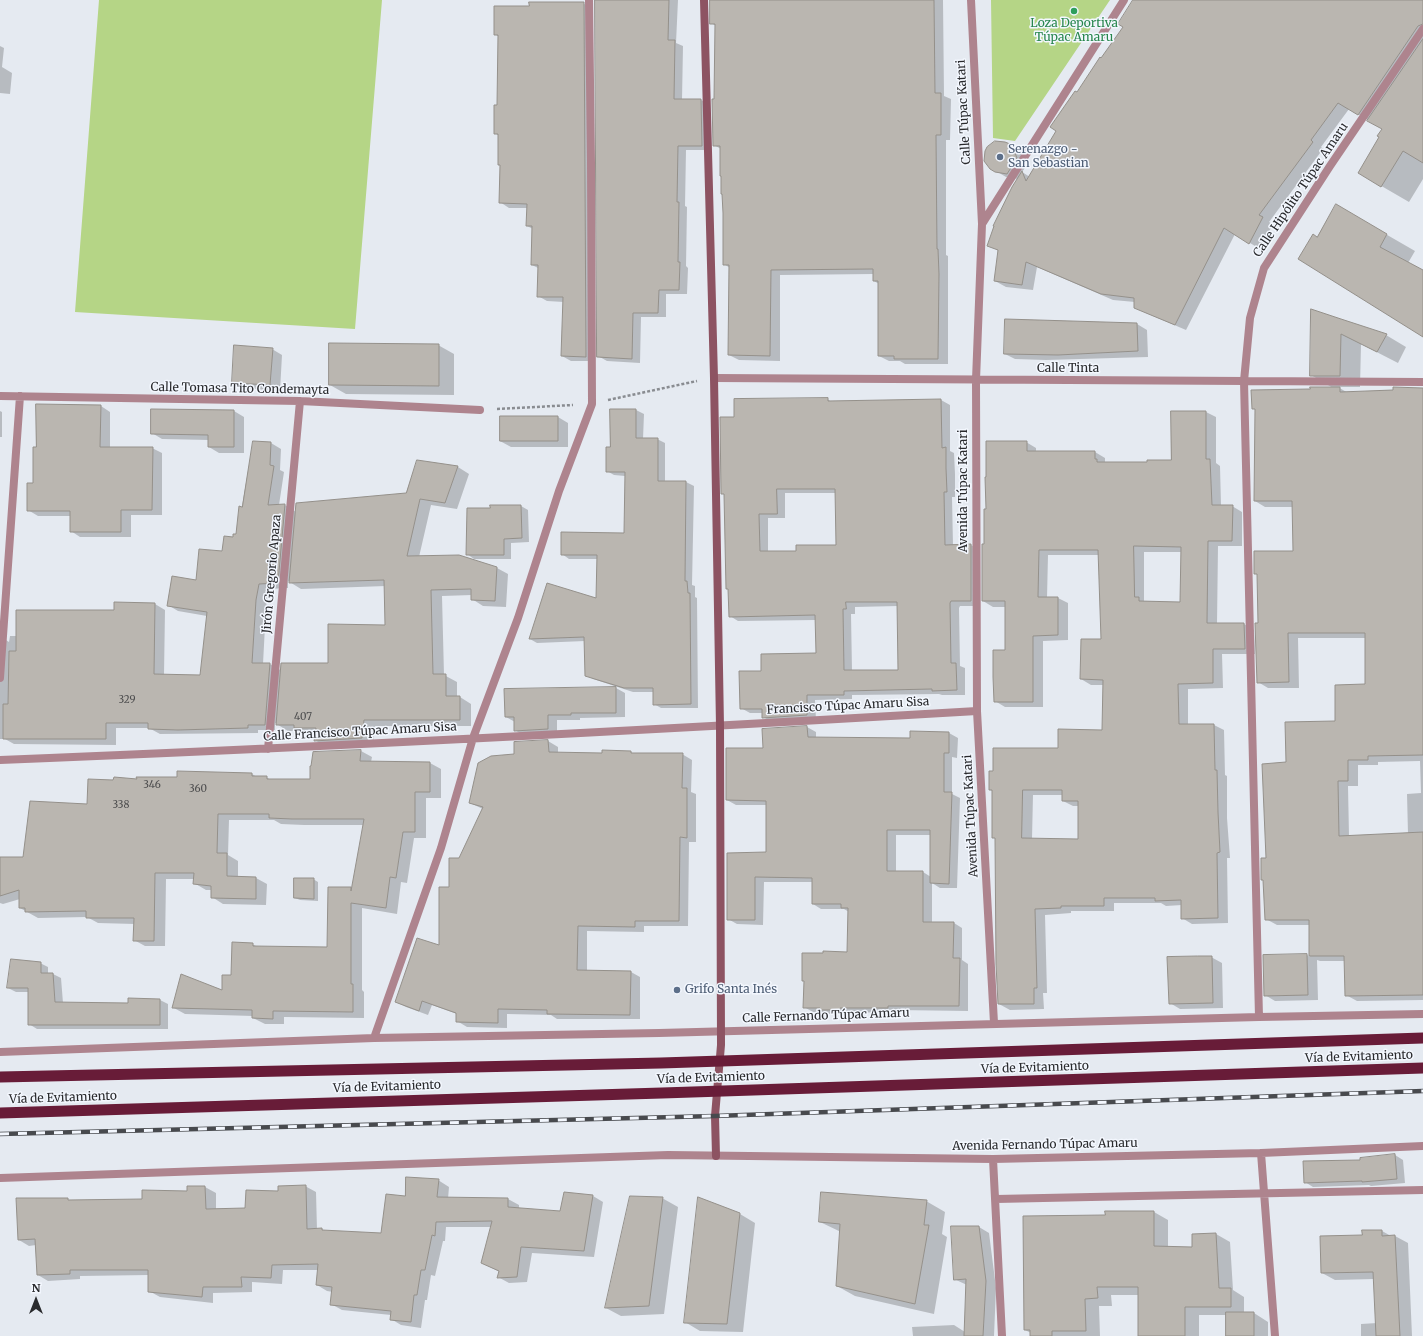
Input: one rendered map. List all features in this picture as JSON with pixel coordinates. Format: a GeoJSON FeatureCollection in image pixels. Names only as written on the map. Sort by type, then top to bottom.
{"type":"FeatureCollection","features":[{"type":"Feature","properties":{"kind":"highway","name":"Vía de Evitamiento"},"geometry":{"type":"LineString","coordinates":[[0,1077],[661,1063],[1423,1038]]}},
{"type":"Feature","properties":{"kind":"highway","name":"Vía de Evitamiento"},"geometry":{"type":"LineString","coordinates":[[0,1113],[1423,1068]]}},
{"type":"Feature","properties":{"kind":"main road"},"geometry":{"type":"LineString","coordinates":[[704,0],[714,378],[720,726],[721,1031],[715,1116],[716,1156]]}},
{"type":"Feature","properties":{"kind":"street"},"geometry":{"type":"LineString","coordinates":[[374,1038],[441,848],[473,738],[518,618],[559,491],[592,404],[589,0]]}},
{"type":"Feature","properties":{"kind":"street","name":"Calle Túpac Katari"},"geometry":{"type":"LineString","coordinates":[[971,0],[982,224]]}},
{"type":"Feature","properties":{"kind":"street"},"geometry":{"type":"LineString","coordinates":[[982,224],[1124,0]]}},
{"type":"Feature","properties":{"kind":"street","name":"Calle Hipólito Túpac Amaru"},"geometry":{"type":"LineString","coordinates":[[1259,1017],[1244,381],[1250,318],[1264,268],[1334,160],[1423,29]]}},
{"type":"Feature","properties":{"kind":"street","name":"Avenida Túpac Katari"},"geometry":{"type":"LineString","coordinates":[[982,224],[976,380],[977,711],[994,1023]]}},
{"type":"Feature","properties":{"kind":"street","name":"Calle Tinta"},"geometry":{"type":"LineString","coordinates":[[714,378],[1423,382]]}},
{"type":"Feature","properties":{"kind":"street","name":"Calle Tomasa Tito Condemayta"},"geometry":{"type":"LineString","coordinates":[[0,396],[300,401],[480,410]]}},
{"type":"Feature","properties":{"kind":"street"},"geometry":{"type":"LineString","coordinates":[[0,678],[20,396]]}},
{"type":"Feature","properties":{"kind":"street","name":"Jirón Gregorio Apaza"},"geometry":{"type":"LineString","coordinates":[[268,749],[300,401]]}},
{"type":"Feature","properties":{"kind":"street","name":"Francisco Túpac Amaru Sisa"},"geometry":{"type":"LineString","coordinates":[[720,726],[977,711]]}},
{"type":"Feature","properties":{"kind":"street","name":"Calle Francisco Túpac Amaru Sisa"},"geometry":{"type":"LineString","coordinates":[[0,760],[268,749],[720,726]]}},
{"type":"Feature","properties":{"kind":"street","name":"Calle Fernando Túpac Amaru"},"geometry":{"type":"LineString","coordinates":[[0,1052],[374,1038],[659,1033],[994,1023],[1423,1014]]}},
{"type":"Feature","properties":{"kind":"street","name":"Avenida Fernando Túpac Amaru"},"geometry":{"type":"LineString","coordinates":[[0,1178],[668,1155],[993,1159],[1261,1153],[1423,1146]]}},
{"type":"Feature","properties":{"kind":"street"},"geometry":{"type":"LineString","coordinates":[[1261,1153],[1275,1336]]}},
{"type":"Feature","properties":{"kind":"street"},"geometry":{"type":"LineString","coordinates":[[993,1159],[1002,1336]]}},
{"type":"Feature","properties":{"kind":"street"},"geometry":{"type":"LineString","coordinates":[[996,1199],[1423,1190]]}},
{"type":"Feature","properties":{"kind":"green space"},"geometry":{"type":"Polygon","coordinates":[[[99,0],[382,0],[355,329],[75,312],[99,0]]]}},
{"type":"Feature","properties":{"kind":"green space"},"geometry":{"type":"Polygon","coordinates":[[[991,0],[1110,0],[1015,141],[993,138],[991,0]]]}},
{"type":"Feature","properties":{"kind":"building"},"geometry":{"type":"Polygon","coordinates":[[[595,0],[669,0],[668,40],[675,40],[674,99],[701,99],[702,146],[678,146],[677,202],[679,202],[679,290],[659,290],[658,313],[633,313],[632,359],[597,357],[595,0]]]}},
{"type":"Feature","properties":{"kind":"building"},"geometry":{"type":"Polygon","coordinates":[[[710,0],[934,0],[935,93],[941,93],[941,135],[936,135],[937,249],[939,274],[938,359],[894,359],[894,356],[878,356],[878,281],[873,281],[873,269],[771,270],[770,356],[728,355],[729,265],[723,265],[723,213],[720,176],[720,146],[713,146],[712,99],[714,99],[715,24],[710,24],[710,0]]]}},
{"type":"Feature","properties":{"kind":"building"},"geometry":{"type":"Polygon","coordinates":[[[1133,0],[1423,0],[1423,24],[1418,26],[1358,115],[1338,103],[1311,140],[1313,142],[1259,215],[1263,217],[1249,244],[1224,228],[1175,325],[1134,308],[1134,298],[1101,294],[1026,262],[1022,285],[994,281],[998,250],[987,246],[993,226],[1012,187],[1022,171],[1026,181],[1056,131],[1050,127],[1123,27],[1118,24],[1133,0]]]}},
{"type":"Feature","properties":{"kind":"building"},"geometry":{"type":"Polygon","coordinates":[[[529,2],[584,2],[586,357],[561,356],[563,297],[537,297],[538,265],[531,265],[532,226],[526,226],[527,204],[499,203],[500,165],[498,165],[498,134],[494,134],[494,105],[497,105],[498,35],[494,35],[494,6],[529,6],[529,2]]]}},
{"type":"Feature","properties":{"kind":"building"},"geometry":{"type":"Polygon","coordinates":[[[1423,39],[1423,163],[1403,151],[1381,187],[1358,173],[1382,129],[1367,121],[1423,39]]]}},
{"type":"Feature","properties":{"kind":"building","name":"Serenazgo - San Sebastian"},"geometry":{"type":"Polygon","coordinates":[[[995,141],[1010,144],[1017,158],[1007,174],[995,172],[990,169],[984,161],[987,147],[995,141]]]}},
{"type":"Feature","properties":{"kind":"building"},"geometry":{"type":"Polygon","coordinates":[[[1336,204],[1387,234],[1380,247],[1423,270],[1423,337],[1298,259],[1313,234],[1317,237],[1336,204]]]}},
{"type":"Feature","properties":{"kind":"building"},"geometry":{"type":"Polygon","coordinates":[[[1311,309],[1387,334],[1377,352],[1341,334],[1340,376],[1310,376],[1311,309]]]}},
{"type":"Feature","properties":{"kind":"building"},"geometry":{"type":"Polygon","coordinates":[[[1005,319],[1137,323],[1138,351],[1058,355],[1004,354],[1005,319]]]}},
{"type":"Feature","properties":{"kind":"building"},"geometry":{"type":"Polygon","coordinates":[[[329,343],[439,344],[439,386],[329,385],[329,343]]]}},
{"type":"Feature","properties":{"kind":"building"},"geometry":{"type":"Polygon","coordinates":[[[234,345],[273,348],[270,385],[232,383],[234,345]]]}},
{"type":"Feature","properties":{"kind":"building"},"geometry":{"type":"Polygon","coordinates":[[[1310,387],[1340,387],[1340,392],[1393,390],[1393,387],[1423,388],[1423,755],[1368,756],[1368,760],[1348,760],[1348,781],[1338,781],[1339,836],[1423,832],[1423,995],[1345,996],[1344,956],[1309,956],[1309,920],[1265,920],[1263,880],[1261,880],[1261,858],[1266,858],[1262,764],[1286,762],[1285,722],[1335,721],[1335,685],[1365,684],[1365,633],[1288,633],[1289,682],[1257,683],[1255,623],[1258,623],[1257,574],[1254,574],[1254,551],[1293,551],[1292,501],[1254,501],[1255,409],[1252,409],[1251,390],[1310,389],[1310,387]]]}},
{"type":"Feature","properties":{"kind":"building"},"geometry":{"type":"Polygon","coordinates":[[[828,398],[828,401],[941,399],[942,448],[946,447],[947,492],[944,492],[945,545],[971,544],[971,601],[951,601],[950,603],[951,663],[956,663],[957,690],[932,691],[932,689],[844,691],[844,695],[807,695],[807,715],[762,718],[762,709],[740,709],[739,671],[761,671],[761,654],[816,653],[815,615],[729,617],[728,589],[726,589],[724,494],[721,494],[720,417],[734,417],[734,399],[828,398]],[[777,489],[777,514],[759,514],[760,551],[796,551],[796,545],[836,545],[835,489],[777,489]],[[846,602],[846,609],[843,609],[844,670],[898,670],[897,602],[846,602]]]}},
{"type":"Feature","properties":{"kind":"building"},"geometry":{"type":"Polygon","coordinates":[[[36,404],[101,405],[100,447],[153,447],[152,510],[121,510],[121,532],[70,532],[70,511],[27,511],[27,483],[33,483],[33,447],[36,447],[36,404]]]}},
{"type":"Feature","properties":{"kind":"building"},"geometry":{"type":"Polygon","coordinates":[[[151,409],[234,410],[234,447],[208,447],[208,435],[151,434],[151,409]]]}},
{"type":"Feature","properties":{"kind":"building"},"geometry":{"type":"Polygon","coordinates":[[[610,409],[636,409],[636,438],[658,438],[658,481],[686,481],[685,581],[687,581],[688,593],[690,593],[691,704],[653,705],[653,688],[624,688],[585,676],[584,637],[529,639],[547,583],[596,598],[597,555],[561,555],[561,532],[624,533],[625,472],[606,472],[606,447],[610,447],[610,409]]]}},
{"type":"Feature","properties":{"kind":"building"},"geometry":{"type":"Polygon","coordinates":[[[1171,411],[1206,411],[1206,459],[1210,459],[1212,505],[1233,505],[1232,541],[1208,541],[1207,623],[1244,623],[1245,649],[1213,649],[1213,683],[1178,684],[1179,724],[1214,724],[1220,852],[1217,853],[1218,918],[1181,919],[1181,900],[1155,901],[1155,898],[1104,898],[1104,906],[1061,906],[1061,908],[1035,909],[1037,988],[1034,988],[1034,1004],[998,1004],[996,964],[995,838],[992,838],[992,790],[989,790],[989,771],[993,771],[993,748],[1058,748],[1058,729],[1102,730],[1103,680],[1080,679],[1081,639],[1101,639],[1098,550],[1039,550],[1038,597],[1058,597],[1058,635],[1033,636],[1033,702],[994,702],[993,650],[1005,650],[1005,601],[982,601],[982,544],[984,544],[984,509],[986,509],[986,441],[1027,441],[1027,451],[1095,451],[1095,459],[1097,459],[1097,462],[1147,462],[1147,460],[1171,460],[1171,411]],[[1134,546],[1135,597],[1139,597],[1139,601],[1180,602],[1181,547],[1134,546]],[[1023,790],[1022,838],[1078,839],[1078,801],[1062,801],[1062,790],[1023,790]]]}},
{"type":"Feature","properties":{"kind":"building"},"geometry":{"type":"Polygon","coordinates":[[[500,416],[558,416],[558,441],[500,441],[500,416]]]}},
{"type":"Feature","properties":{"kind":"building"},"geometry":{"type":"Polygon","coordinates":[[[253,441],[271,442],[270,465],[274,466],[268,505],[285,504],[278,583],[259,584],[256,600],[252,663],[270,663],[265,725],[248,725],[248,728],[178,730],[148,729],[148,723],[106,723],[106,739],[3,739],[3,704],[8,704],[9,651],[16,651],[16,610],[114,610],[114,602],[155,603],[154,674],[200,675],[207,612],[167,606],[172,576],[196,580],[199,549],[222,551],[224,536],[233,537],[233,534],[236,534],[239,506],[242,507],[253,441]]]}},
{"type":"Feature","properties":{"kind":"building"},"geometry":{"type":"Polygon","coordinates":[[[417,460],[458,466],[445,503],[420,499],[407,556],[459,555],[497,567],[495,601],[471,600],[471,589],[431,590],[433,674],[446,674],[446,696],[460,696],[460,720],[364,720],[362,738],[314,741],[316,728],[294,728],[294,725],[276,725],[281,663],[328,663],[328,624],[385,625],[384,580],[289,583],[296,503],[406,493],[417,460]]]}},
{"type":"Feature","properties":{"kind":"building"},"geometry":{"type":"Polygon","coordinates":[[[490,505],[521,505],[522,538],[504,539],[504,555],[466,555],[467,508],[490,508],[490,505]]]}},
{"type":"Feature","properties":{"kind":"building"},"geometry":{"type":"Polygon","coordinates":[[[616,687],[616,713],[571,713],[571,715],[548,715],[548,729],[514,731],[514,717],[505,717],[504,689],[616,687]]]}},
{"type":"Feature","properties":{"kind":"building"},"geometry":{"type":"Polygon","coordinates":[[[807,726],[808,737],[910,738],[910,731],[949,732],[949,753],[944,753],[944,792],[952,792],[949,884],[930,883],[930,830],[887,830],[887,871],[923,871],[923,922],[954,922],[953,958],[960,958],[959,1006],[888,1006],[888,1008],[840,1008],[840,1010],[803,1008],[804,981],[802,981],[802,953],[823,953],[823,951],[847,952],[848,908],[841,908],[841,904],[812,904],[812,878],[755,877],[755,920],[727,920],[727,853],[766,852],[766,801],[726,800],[726,748],[763,748],[762,729],[807,726]]]}},
{"type":"Feature","properties":{"kind":"building"},"geometry":{"type":"Polygon","coordinates":[[[548,740],[549,752],[602,753],[602,750],[631,751],[631,753],[683,753],[682,788],[687,788],[687,838],[680,837],[679,921],[635,921],[635,927],[578,926],[577,970],[631,971],[630,1015],[547,1014],[547,1010],[498,1009],[498,1023],[456,1022],[456,1013],[422,1001],[419,1011],[395,1002],[417,938],[439,945],[439,887],[449,887],[449,858],[459,858],[483,807],[469,803],[478,763],[491,756],[514,754],[514,742],[548,740]]]}},
{"type":"Feature","properties":{"kind":"building"},"geometry":{"type":"Polygon","coordinates":[[[361,750],[360,761],[430,762],[430,792],[415,792],[415,832],[403,832],[396,878],[390,877],[386,908],[351,903],[351,984],[353,984],[353,1012],[273,1011],[273,1019],[252,1018],[252,1010],[172,1008],[181,974],[222,990],[222,975],[231,975],[232,942],[253,943],[253,946],[327,947],[328,887],[351,887],[351,891],[364,819],[292,819],[269,818],[269,814],[218,814],[217,853],[227,853],[227,876],[256,877],[256,899],[211,898],[211,886],[193,884],[194,873],[155,873],[154,941],[133,941],[134,918],[86,918],[86,911],[25,912],[25,908],[19,908],[19,890],[0,896],[0,857],[23,857],[30,801],[87,804],[88,779],[113,780],[114,777],[137,779],[136,777],[177,777],[177,771],[252,773],[252,776],[267,776],[267,779],[310,779],[310,766],[313,752],[361,750]]]}},
{"type":"Feature","properties":{"kind":"building"},"geometry":{"type":"Polygon","coordinates":[[[294,878],[314,878],[314,899],[294,898],[294,878]]]}},
{"type":"Feature","properties":{"kind":"building"},"geometry":{"type":"Polygon","coordinates":[[[1307,954],[1308,995],[1264,996],[1263,955],[1307,954]]]}},
{"type":"Feature","properties":{"kind":"building"},"geometry":{"type":"Polygon","coordinates":[[[1212,956],[1213,1003],[1169,1004],[1167,957],[1212,956]]]}},
{"type":"Feature","properties":{"kind":"building"},"geometry":{"type":"Polygon","coordinates":[[[11,959],[41,962],[41,973],[53,973],[55,1002],[128,1003],[128,998],[160,999],[160,1025],[28,1025],[28,988],[7,988],[11,959]]]}},
{"type":"Feature","properties":{"kind":"building"},"geometry":{"type":"Polygon","coordinates":[[[1395,1154],[1397,1179],[1362,1182],[1304,1183],[1303,1161],[1360,1160],[1360,1158],[1395,1154]]]}},
{"type":"Feature","properties":{"kind":"building"},"geometry":{"type":"Polygon","coordinates":[[[406,1177],[439,1179],[437,1197],[508,1198],[508,1207],[560,1211],[564,1192],[593,1195],[584,1251],[521,1247],[517,1277],[497,1278],[499,1271],[481,1263],[492,1221],[436,1222],[435,1236],[432,1235],[425,1270],[421,1270],[417,1295],[414,1295],[411,1322],[390,1320],[391,1311],[330,1305],[332,1287],[316,1285],[318,1264],[272,1265],[271,1278],[241,1277],[242,1287],[203,1287],[202,1297],[148,1292],[148,1270],[70,1270],[70,1274],[37,1275],[35,1239],[18,1240],[16,1198],[68,1198],[68,1200],[142,1199],[142,1190],[187,1191],[187,1186],[205,1186],[206,1209],[245,1208],[246,1190],[278,1191],[278,1186],[306,1185],[307,1229],[322,1228],[322,1230],[381,1233],[386,1194],[405,1196],[406,1177]]]}},
{"type":"Feature","properties":{"kind":"building"},"geometry":{"type":"Polygon","coordinates":[[[821,1192],[927,1200],[924,1225],[929,1225],[915,1304],[836,1286],[840,1224],[819,1222],[821,1192]]]}},
{"type":"Feature","properties":{"kind":"building"},"geometry":{"type":"Polygon","coordinates":[[[630,1196],[663,1197],[649,1306],[605,1308],[630,1196]]]}},
{"type":"Feature","properties":{"kind":"building"},"geometry":{"type":"Polygon","coordinates":[[[698,1197],[740,1213],[727,1324],[684,1323],[698,1197]]]}},
{"type":"Feature","properties":{"kind":"building"},"geometry":{"type":"Polygon","coordinates":[[[1105,1211],[1154,1211],[1154,1246],[1192,1247],[1192,1234],[1216,1233],[1219,1288],[1231,1288],[1231,1307],[1185,1307],[1185,1336],[1138,1336],[1138,1287],[1097,1287],[1098,1298],[1085,1299],[1086,1331],[1052,1331],[1052,1336],[1030,1336],[1030,1330],[1024,1330],[1023,1216],[1105,1215],[1105,1211]]]}},
{"type":"Feature","properties":{"kind":"building"},"geometry":{"type":"Polygon","coordinates":[[[951,1226],[979,1226],[986,1281],[983,1336],[964,1336],[966,1279],[954,1280],[951,1226]]]}},
{"type":"Feature","properties":{"kind":"building"},"geometry":{"type":"Polygon","coordinates":[[[1362,1230],[1382,1230],[1382,1236],[1395,1235],[1400,1336],[1376,1336],[1373,1272],[1321,1273],[1320,1236],[1362,1235],[1362,1230]]]}},
{"type":"Feature","properties":{"kind":"building"},"geometry":{"type":"Polygon","coordinates":[[[1226,1312],[1254,1312],[1254,1336],[1226,1336],[1226,1312]]]}},
{"type":"Feature","properties":{"kind":"railway"},"geometry":{"type":"LineString","coordinates":[[0,1134],[715,1116],[1423,1091]]}},
{"type":"Feature","properties":{"kind":"place","name":"Loza Deportiva Túpac Amaru"},"geometry":{"type":"Point","coordinates":[1074,11]}},
{"type":"Feature","properties":{"kind":"place","name":"Serenazgo - San Sebastian"},"geometry":{"type":"Point","coordinates":[1000,157]}},
{"type":"Feature","properties":{"kind":"place","name":"Grifo Santa Inés"},"geometry":{"type":"Point","coordinates":[677,990]}}]}
